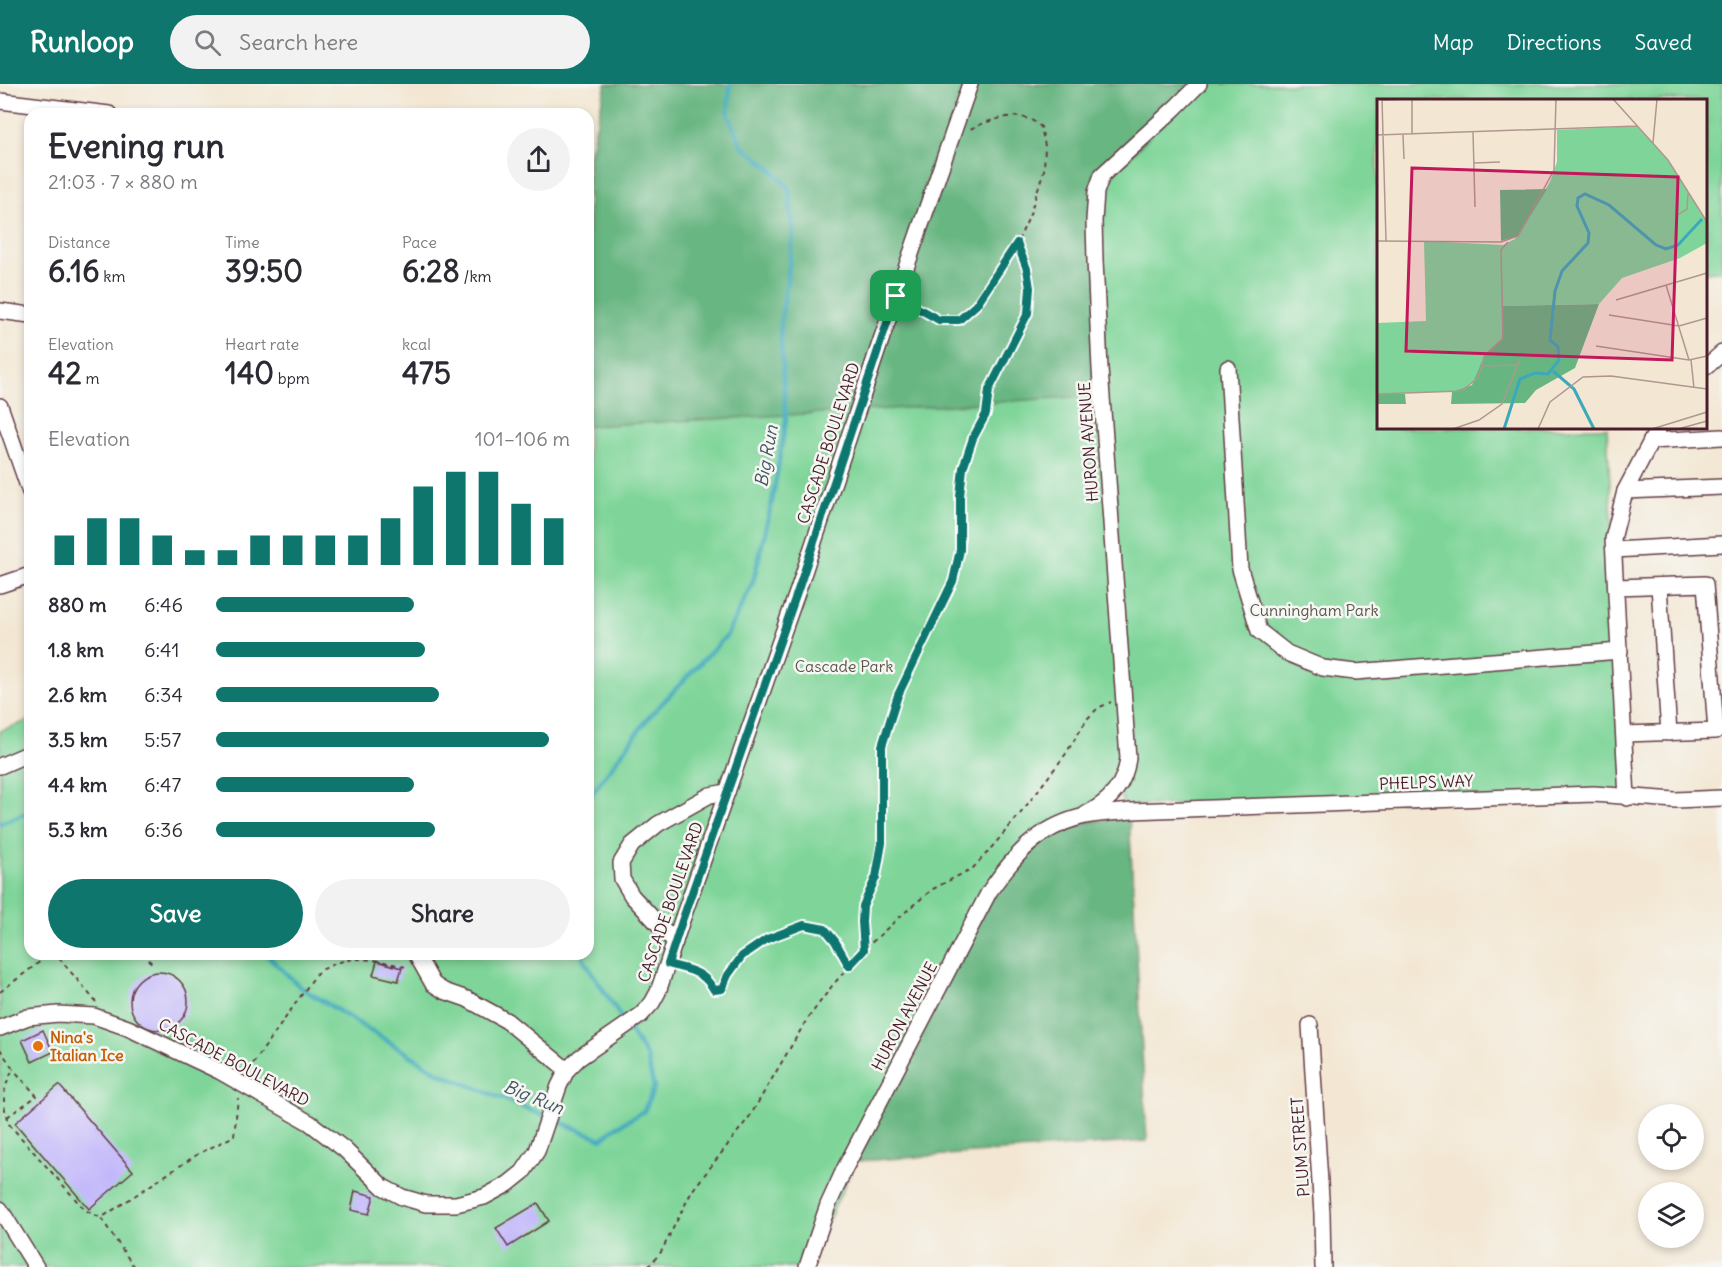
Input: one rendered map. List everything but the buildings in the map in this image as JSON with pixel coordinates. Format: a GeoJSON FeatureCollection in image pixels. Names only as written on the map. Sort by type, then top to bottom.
{"type":"FeatureCollection","features":[{"type":"Feature","properties":{"kind":"street","name":"CASCADE BOULEVARD"},"geometry":{"type":"LineString","coordinates":[[0,1028],[28,1017],[58,1014],[94,1016],[115,1023],[168,1046],[310,1123],[344,1149],[383,1186],[402,1197],[426,1204],[456,1204],[484,1197],[508,1184],[523,1172],[537,1151],[559,1086],[567,1070],[579,1058],[641,1015],[658,992],[970,84]]}},
{"type":"Feature","properties":{"kind":"street","name":"HURON AVENUE"},"geometry":{"type":"LineString","coordinates":[[807,1267],[828,1205],[845,1168],[988,892],[1023,848],[1044,831],[1078,818],[1105,803],[1124,778],[1128,758],[1100,369],[1094,221],[1096,192],[1102,175],[1199,84]]}},
{"type":"Feature","properties":{"kind":"street"},"geometry":{"type":"LineString","coordinates":[[0,101],[59,108]]}},
{"type":"Feature","properties":{"kind":"street"},"geometry":{"type":"LineString","coordinates":[[0,311],[24,314]]}},
{"type":"Feature","properties":{"kind":"street"},"geometry":{"type":"LineString","coordinates":[[1707,366],[1722,353]]}},
{"type":"Feature","properties":{"kind":"street"},"geometry":{"type":"LineString","coordinates":[[1228,368],[1240,569],[1259,630],[1287,653],[1323,668],[1355,672],[1620,651]]}},
{"type":"Feature","properties":{"kind":"street"},"geometry":{"type":"LineString","coordinates":[[0,406],[24,475]]}},
{"type":"Feature","properties":{"kind":"street"},"geometry":{"type":"LineString","coordinates":[[1627,798],[1613,539],[1625,491],[1654,434],[1722,438]]}},
{"type":"Feature","properties":{"kind":"street"},"geometry":{"type":"LineString","coordinates":[[1625,491],[1722,487]]}},
{"type":"Feature","properties":{"kind":"street"},"geometry":{"type":"LineString","coordinates":[[1614,550],[1722,544]]}},
{"type":"Feature","properties":{"kind":"street"},"geometry":{"type":"LineString","coordinates":[[0,585],[24,577]]}},
{"type":"Feature","properties":{"kind":"street"},"geometry":{"type":"LineString","coordinates":[[1616,587],[1706,584],[1716,731],[1624,734]]}},
{"type":"Feature","properties":{"kind":"street"},"geometry":{"type":"LineString","coordinates":[[1659,586],[1669,733]]}},
{"type":"Feature","properties":{"kind":"street"},"geometry":{"type":"LineString","coordinates":[[0,766],[24,756]]}},
{"type":"Feature","properties":{"kind":"street"},"geometry":{"type":"LineString","coordinates":[[1124,778],[1121,788],[1122,798],[1124,805],[1133,811]]}},
{"type":"Feature","properties":{"kind":"street"},"geometry":{"type":"LineString","coordinates":[[675,942],[632,896],[622,879],[621,863],[632,846],[658,824],[710,795],[727,792]]}},
{"type":"Feature","properties":{"kind":"street","name":"PHELPS WAY"},"geometry":{"type":"LineString","coordinates":[[1133,811],[1594,794],[1676,800],[1722,798]]}},
{"type":"Feature","properties":{"kind":"street","name":"HURON AVENUE"},"geometry":{"type":"LineString","coordinates":[[1078,818],[1133,811]]}},
{"type":"Feature","properties":{"kind":"street"},"geometry":{"type":"LineString","coordinates":[[419,960],[433,984],[444,991],[468,999],[507,1021],[567,1070]]}},
{"type":"Feature","properties":{"kind":"street","name":"PLUM STREET"},"geometry":{"type":"LineString","coordinates":[[1310,1025],[1322,1214],[1323,1267]]}},
{"type":"Feature","properties":{"kind":"street"},"geometry":{"type":"LineString","coordinates":[[0,1209],[36,1267]]}},
{"type":"Feature","properties":{"kind":"path"},"geometry":{"type":"LineString","coordinates":[[896,296],[939,320],[959,320],[976,305],[1017,243],[1029,217],[1044,170],[1045,146],[1041,127],[1027,117],[1017,116],[1004,118],[967,131]]}},
{"type":"Feature","properties":{"kind":"path"},"geometry":{"type":"LineString","coordinates":[[864,950],[863,906],[876,877],[882,843],[882,746],[898,695],[953,581],[960,550],[960,496],[963,468],[973,438],[986,414],[989,390],[1028,313],[1030,288],[1027,269],[1017,243]]}},
{"type":"Feature","properties":{"kind":"path"},"geometry":{"type":"LineString","coordinates":[[648,1267],[661,1252],[692,1191],[750,1116],[806,1021],[832,986],[864,950],[933,890],[973,868],[1020,814],[1065,754],[1088,718],[1098,708],[1113,701],[1125,700]]}},
{"type":"Feature","properties":{"kind":"path"},"geometry":{"type":"LineString","coordinates":[[668,964],[697,972],[709,980],[714,990],[722,989],[728,975],[742,956],[767,939],[804,925],[825,929],[835,941],[849,966]]}},
{"type":"Feature","properties":{"kind":"path"},"geometry":{"type":"LineString","coordinates":[[0,992],[41,960]]}},
{"type":"Feature","properties":{"kind":"path"},"geometry":{"type":"LineString","coordinates":[[61,960],[115,1023]]}},
{"type":"Feature","properties":{"kind":"path"},"geometry":{"type":"LineString","coordinates":[[148,960],[152,963]]}},
{"type":"Feature","properties":{"kind":"path"},"geometry":{"type":"LineString","coordinates":[[101,1218],[198,1154],[234,1136],[239,1083],[317,973],[342,960]]}},
{"type":"Feature","properties":{"kind":"path"},"geometry":{"type":"LineString","coordinates":[[379,960],[426,972]]}},
{"type":"Feature","properties":{"kind":"path"},"geometry":{"type":"LineString","coordinates":[[0,1048],[13,1069],[37,1096],[7,1117]]}},
{"type":"Feature","properties":{"kind":"path"},"geometry":{"type":"LineString","coordinates":[[13,1069],[5,1086],[3,1104],[8,1123],[85,1210],[101,1218],[134,1267]]}},
{"type":"Feature","properties":{"kind":"green space"},"geometry":{"type":"Polygon","coordinates":[[[606,84],[1199,84],[1096,192],[1102,395],[594,426],[594,135],[606,84]]]}},
{"type":"Feature","properties":{"kind":"green space","name":"Cascade Park"},"geometry":{"type":"Polygon","coordinates":[[[1199,84],[1722,84],[1722,270],[1707,272],[1707,99],[1377,99],[1377,429],[1607,429],[1627,798],[1124,805],[1121,788],[902,1060],[807,1267],[0,1267],[0,731],[24,722],[24,960],[594,960],[594,422],[1096,192],[1199,84]]]}},
{"type":"Feature","properties":{"kind":"green space"},"geometry":{"type":"Polygon","coordinates":[[[1129,815],[1147,1141],[846,1162],[989,892],[1044,831],[1129,815]]]}},
{"type":"Feature","properties":{"kind":"waterway","name":"Big Run"},"geometry":{"type":"LineString","coordinates":[[594,791],[648,718],[727,635],[753,582],[772,502],[786,420],[780,329],[793,238],[789,188],[767,165],[742,146],[728,114],[730,84]]}},
{"type":"Feature","properties":{"kind":"waterway","name":"Big Run"},"geometry":{"type":"LineString","coordinates":[[0,823],[24,814]]}},
{"type":"Feature","properties":{"kind":"waterway","name":"Big Run"},"geometry":{"type":"LineString","coordinates":[[272,960],[300,987],[439,1073],[602,1139],[613,1129],[644,1111],[654,1088],[647,1057],[584,960]]}},
{"type":"Feature","properties":{"kind":"place","name":"Nina's Italian Ice"},"geometry":{"type":"Point","coordinates":[38,1046]}},
{"type":"Feature","properties":{"kind":"route"},"geometry":{"type":"LineString","coordinates":[[1017,243],[1027,269],[1030,288],[1028,313],[989,390],[986,414],[973,438],[963,468],[960,496],[960,550],[953,581],[898,695],[882,746],[882,843],[876,877],[863,906],[864,950],[849,966],[835,941],[825,929],[804,925],[767,939],[742,956],[728,975],[722,989],[714,990],[709,980],[697,972],[668,964],[798,590],[896,296],[939,320],[959,320],[976,305],[1017,243]]}},
{"type":"Feature","properties":{"kind":"park label","name":"Cunningham Park"},"geometry":{"type":"Point","coordinates":[1314,610]}}]}
